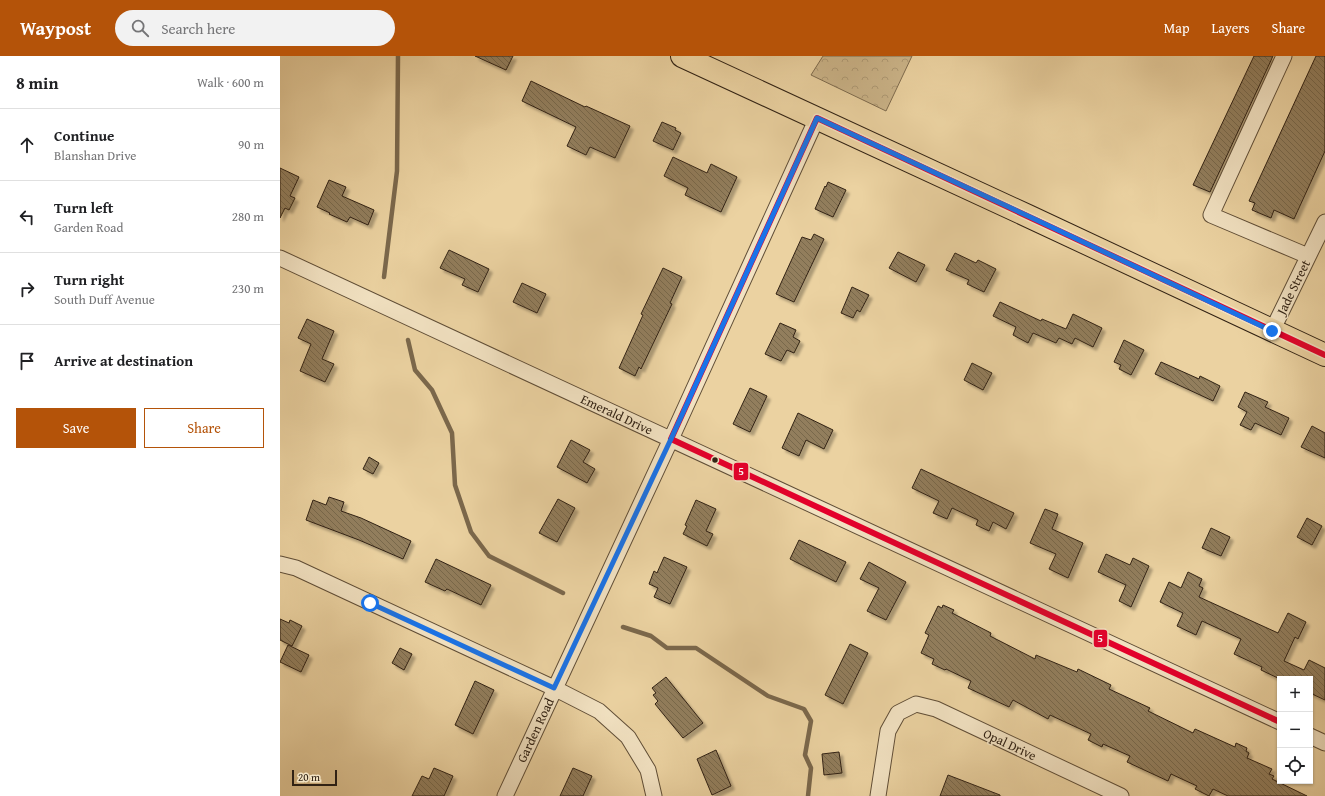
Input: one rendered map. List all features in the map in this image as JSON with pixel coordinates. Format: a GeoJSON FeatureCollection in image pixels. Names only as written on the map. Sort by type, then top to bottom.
{"type":"FeatureCollection","features":[{"type":"Feature","properties":{"kind":"main road"},"geometry":{"type":"LineString","coordinates":[[682,56],[1325,355]]}},
{"type":"Feature","properties":{"kind":"street"},"geometry":{"type":"LineString","coordinates":[[1284,56],[1211,215],[1308,256]]}},
{"type":"Feature","properties":{"kind":"street","name":"Garden Road"},"geometry":{"type":"LineString","coordinates":[[505,796],[671,439],[817,118]]}},
{"type":"Feature","properties":{"kind":"street","name":"Jade Street"},"geometry":{"type":"LineString","coordinates":[[1272,331],[1325,222]]}},
{"type":"Feature","properties":{"kind":"street","name":"Emerald Drive"},"geometry":{"type":"LineString","coordinates":[[280,258],[1277,721]]}},
{"type":"Feature","properties":{"kind":"street"},"geometry":{"type":"LineString","coordinates":[[280,564],[296,568],[554,688],[599,711],[628,737],[648,770],[654,796]]}},
{"type":"Feature","properties":{"kind":"street","name":"Opal Drive"},"geometry":{"type":"LineString","coordinates":[[878,796],[888,731],[898,713],[916,704],[936,709],[1121,796]]}},
{"type":"Feature","properties":{"kind":"street"},"geometry":{"type":"LineString","coordinates":[[1313,737],[1325,743]]}},
{"type":"Feature","properties":{"kind":"green space"},"geometry":{"type":"Polygon","coordinates":[[[823,56],[912,56],[886,111],[811,75],[823,56]]]}},
{"type":"Feature","properties":{"kind":"building"},"geometry":{"type":"Polygon","coordinates":[[[475,56],[513,56],[506,70],[475,56]]]}},
{"type":"Feature","properties":{"kind":"building"},"geometry":{"type":"Polygon","coordinates":[[[1254,56],[1273,56],[1210,192],[1193,185],[1254,56]]]}},
{"type":"Feature","properties":{"kind":"building"},"geometry":{"type":"Polygon","coordinates":[[[1316,56],[1325,56],[1325,151],[1294,219],[1274,210],[1271,218],[1252,210],[1255,203],[1249,201],[1316,56]]]}},
{"type":"Feature","properties":{"kind":"building"},"geometry":{"type":"Polygon","coordinates":[[[531,81],[585,107],[586,106],[630,126],[615,158],[590,147],[586,155],[567,146],[576,127],[522,101],[531,81]]]}},
{"type":"Feature","properties":{"kind":"building"},"geometry":{"type":"Polygon","coordinates":[[[662,122],[676,128],[675,130],[681,133],[673,150],[653,141],[662,122]]]}},
{"type":"Feature","properties":{"kind":"building"},"geometry":{"type":"Polygon","coordinates":[[[673,157],[707,173],[711,164],[737,177],[721,212],[685,195],[688,188],[664,176],[673,157]]]}},
{"type":"Feature","properties":{"kind":"building"},"geometry":{"type":"Polygon","coordinates":[[[280,168],[299,177],[290,196],[295,198],[289,210],[285,208],[280,218],[280,168]]]}},
{"type":"Feature","properties":{"kind":"building"},"geometry":{"type":"Polygon","coordinates":[[[329,180],[346,187],[342,196],[374,210],[368,225],[350,217],[347,222],[317,207],[329,180]]]}},
{"type":"Feature","properties":{"kind":"building"},"geometry":{"type":"Polygon","coordinates":[[[828,182],[846,190],[833,217],[815,209],[828,182]]]}},
{"type":"Feature","properties":{"kind":"building"},"geometry":{"type":"Polygon","coordinates":[[[814,234],[824,239],[794,302],[776,294],[802,237],[811,240],[814,234]]]}},
{"type":"Feature","properties":{"kind":"building"},"geometry":{"type":"Polygon","coordinates":[[[449,250],[489,269],[478,292],[462,285],[465,279],[440,268],[449,250]]]}},
{"type":"Feature","properties":{"kind":"building"},"geometry":{"type":"Polygon","coordinates":[[[898,252],[925,265],[916,282],[889,268],[898,252]]]}},
{"type":"Feature","properties":{"kind":"building"},"geometry":{"type":"Polygon","coordinates":[[[955,253],[976,263],[978,260],[996,269],[984,292],[967,284],[969,280],[946,270],[955,253]]]}},
{"type":"Feature","properties":{"kind":"building"},"geometry":{"type":"Polygon","coordinates":[[[663,268],[682,277],[670,303],[672,304],[641,369],[639,367],[635,376],[619,368],[643,315],[641,314],[663,268]]]}},
{"type":"Feature","properties":{"kind":"building"},"geometry":{"type":"Polygon","coordinates":[[[522,283],[546,294],[537,313],[513,302],[522,283]]]}},
{"type":"Feature","properties":{"kind":"building"},"geometry":{"type":"Polygon","coordinates":[[[852,287],[869,295],[860,312],[857,310],[853,318],[841,313],[852,287]]]}},
{"type":"Feature","properties":{"kind":"building"},"geometry":{"type":"Polygon","coordinates":[[[1000,302],[1041,321],[1042,319],[1066,329],[1073,314],[1102,328],[1093,347],[1075,338],[1072,344],[1059,338],[1056,343],[1033,333],[1028,343],[1013,335],[1016,327],[993,316],[1000,302]]]}},
{"type":"Feature","properties":{"kind":"building"},"geometry":{"type":"Polygon","coordinates":[[[307,319],[334,331],[322,359],[334,364],[325,382],[300,371],[311,344],[298,338],[307,319]]]}},
{"type":"Feature","properties":{"kind":"building"},"geometry":{"type":"Polygon","coordinates":[[[780,323],[796,330],[793,337],[800,341],[794,353],[787,350],[781,361],[765,354],[780,323]]]}},
{"type":"Feature","properties":{"kind":"building"},"geometry":{"type":"Polygon","coordinates":[[[1124,340],[1144,350],[1131,375],[1119,369],[1121,365],[1114,362],[1124,340]]]}},
{"type":"Feature","properties":{"kind":"building"},"geometry":{"type":"Polygon","coordinates":[[[1161,362],[1199,379],[1200,376],[1220,386],[1213,401],[1155,374],[1161,362]]]}},
{"type":"Feature","properties":{"kind":"building"},"geometry":{"type":"Polygon","coordinates":[[[972,363],[992,373],[983,390],[964,380],[972,363]]]}},
{"type":"Feature","properties":{"kind":"building"},"geometry":{"type":"Polygon","coordinates":[[[750,388],[767,396],[750,432],[733,424],[750,388]]]}},
{"type":"Feature","properties":{"kind":"building"},"geometry":{"type":"Polygon","coordinates":[[[1245,392],[1268,402],[1265,407],[1289,418],[1281,435],[1255,423],[1251,430],[1240,425],[1247,412],[1238,407],[1245,392]]]}},
{"type":"Feature","properties":{"kind":"building"},"geometry":{"type":"Polygon","coordinates":[[[798,413],[833,430],[824,449],[806,440],[799,456],[782,448],[798,413]]]}},
{"type":"Feature","properties":{"kind":"building"},"geometry":{"type":"Polygon","coordinates":[[[1312,426],[1325,433],[1325,458],[1301,447],[1312,426]]]}},
{"type":"Feature","properties":{"kind":"building"},"geometry":{"type":"Polygon","coordinates":[[[571,440],[590,450],[583,462],[595,469],[587,483],[557,467],[571,440]]]}},
{"type":"Feature","properties":{"kind":"building"},"geometry":{"type":"Polygon","coordinates":[[[369,457],[379,463],[373,474],[363,469],[369,457]]]}},
{"type":"Feature","properties":{"kind":"building"},"geometry":{"type":"Polygon","coordinates":[[[921,469],[1014,513],[1006,529],[993,522],[989,531],[976,525],[978,520],[952,508],[947,519],[933,513],[939,501],[912,488],[921,469]]]}},
{"type":"Feature","properties":{"kind":"building"},"geometry":{"type":"Polygon","coordinates":[[[329,497],[344,502],[341,511],[361,518],[411,541],[403,559],[359,540],[306,520],[313,500],[326,505],[329,497]]]}},
{"type":"Feature","properties":{"kind":"building"},"geometry":{"type":"Polygon","coordinates":[[[558,499],[575,508],[557,542],[539,533],[558,499]]]}},
{"type":"Feature","properties":{"kind":"building"},"geometry":{"type":"Polygon","coordinates":[[[696,500],[716,509],[706,531],[713,534],[707,546],[683,534],[687,526],[685,525],[696,500]]]}},
{"type":"Feature","properties":{"kind":"building"},"geometry":{"type":"Polygon","coordinates":[[[1045,509],[1058,514],[1052,529],[1083,543],[1068,578],[1049,569],[1056,554],[1030,543],[1045,509]]]}},
{"type":"Feature","properties":{"kind":"building"},"geometry":{"type":"Polygon","coordinates":[[[1307,518],[1322,526],[1312,545],[1297,537],[1307,518]]]}},
{"type":"Feature","properties":{"kind":"building"},"geometry":{"type":"Polygon","coordinates":[[[1211,528],[1230,537],[1221,556],[1202,548],[1211,528]]]}},
{"type":"Feature","properties":{"kind":"building"},"geometry":{"type":"Polygon","coordinates":[[[799,540],[846,562],[836,582],[790,559],[799,540]]]}},
{"type":"Feature","properties":{"kind":"building"},"geometry":{"type":"Polygon","coordinates":[[[1106,554],[1130,565],[1133,558],[1149,566],[1131,607],[1119,601],[1126,585],[1098,572],[1106,554]]]}},
{"type":"Feature","properties":{"kind":"building"},"geometry":{"type":"Polygon","coordinates":[[[664,557],[687,567],[670,604],[654,597],[658,588],[649,584],[654,571],[657,573],[664,557]]]}},
{"type":"Feature","properties":{"kind":"building"},"geometry":{"type":"Polygon","coordinates":[[[436,559],[491,585],[481,605],[447,589],[445,591],[425,582],[436,559]]]}},
{"type":"Feature","properties":{"kind":"building"},"geometry":{"type":"Polygon","coordinates":[[[869,562],[906,582],[886,620],[867,611],[879,588],[860,579],[869,562]]]}},
{"type":"Feature","properties":{"kind":"building"},"geometry":{"type":"Polygon","coordinates":[[[1188,572],[1202,579],[1199,586],[1203,588],[1199,597],[1278,633],[1288,613],[1306,622],[1298,639],[1295,637],[1284,661],[1304,670],[1309,660],[1325,668],[1325,700],[1313,694],[1313,676],[1277,676],[1277,678],[1261,670],[1262,667],[1234,654],[1241,639],[1202,621],[1196,635],[1177,626],[1183,613],[1160,602],[1169,582],[1181,588],[1188,572]]]}},
{"type":"Feature","properties":{"kind":"building"},"geometry":{"type":"Polygon","coordinates":[[[943,605],[954,610],[952,613],[991,633],[990,636],[1035,659],[1036,655],[1077,672],[1078,669],[1111,685],[1109,689],[1150,708],[1148,711],[1193,733],[1195,729],[1235,747],[1236,743],[1247,748],[1246,751],[1249,753],[1247,758],[1272,769],[1269,774],[1274,776],[1272,779],[1277,781],[1277,784],[1282,784],[1307,796],[1228,796],[1213,789],[1209,796],[1195,789],[1197,786],[1171,774],[1168,781],[1127,762],[1130,756],[1103,744],[1102,747],[1088,740],[1091,734],[1050,715],[1048,719],[1013,700],[1009,707],[968,688],[971,681],[932,664],[934,659],[921,653],[929,635],[925,633],[938,606],[942,608],[943,605]]]}},
{"type":"Feature","properties":{"kind":"building"},"geometry":{"type":"Polygon","coordinates":[[[280,619],[289,623],[290,620],[302,626],[292,646],[280,640],[280,619]]]}},
{"type":"Feature","properties":{"kind":"building"},"geometry":{"type":"Polygon","coordinates":[[[850,644],[868,653],[843,704],[825,695],[850,644]]]}},
{"type":"Feature","properties":{"kind":"building"},"geometry":{"type":"Polygon","coordinates":[[[288,645],[309,655],[301,672],[280,662],[288,645]]]}},
{"type":"Feature","properties":{"kind":"building"},"geometry":{"type":"Polygon","coordinates":[[[400,648],[412,654],[404,670],[392,663],[400,648]]]}},
{"type":"Feature","properties":{"kind":"building"},"geometry":{"type":"Polygon","coordinates":[[[666,677],[703,723],[683,738],[655,704],[658,701],[653,695],[656,693],[652,688],[666,677]]]}},
{"type":"Feature","properties":{"kind":"building"},"geometry":{"type":"Polygon","coordinates":[[[475,681],[494,690],[473,734],[455,725],[475,681]]]}},
{"type":"Feature","properties":{"kind":"building"},"geometry":{"type":"Polygon","coordinates":[[[716,750],[731,786],[712,795],[697,759],[716,750]]]}},
{"type":"Feature","properties":{"kind":"building"},"geometry":{"type":"Polygon","coordinates":[[[839,752],[842,773],[824,775],[822,754],[839,752]]]}},
{"type":"Feature","properties":{"kind":"building"},"geometry":{"type":"Polygon","coordinates":[[[434,768],[453,776],[444,796],[412,796],[422,776],[429,779],[434,768]]]}},
{"type":"Feature","properties":{"kind":"building"},"geometry":{"type":"Polygon","coordinates":[[[573,768],[592,776],[583,796],[560,796],[573,768]]]}},
{"type":"Feature","properties":{"kind":"building"},"geometry":{"type":"Polygon","coordinates":[[[948,775],[1000,795],[1000,796],[940,796],[948,775]]]}},
{"type":"Feature","properties":{"kind":"waterway"},"geometry":{"type":"LineString","coordinates":[[384,277],[397,171],[398,56]]}},
{"type":"Feature","properties":{"kind":"waterway"},"geometry":{"type":"LineString","coordinates":[[408,340],[415,370],[432,390],[452,433],[455,485],[471,532],[489,556],[563,593]]}},
{"type":"Feature","properties":{"kind":"waterway"},"geometry":{"type":"LineString","coordinates":[[623,627],[651,636],[667,648],[696,648],[768,696],[804,709],[811,721],[805,755],[811,768],[808,796]]}},
{"type":"Feature","properties":{"kind":"transit line","name":"5"},"geometry":{"type":"LineString","coordinates":[[1277,721],[671,439],[817,118],[1325,355]]}},
{"type":"Feature","properties":{"kind":"route"},"geometry":{"type":"LineString","coordinates":[[370,603],[554,688],[671,439],[817,118],[1272,331]]}}]}
